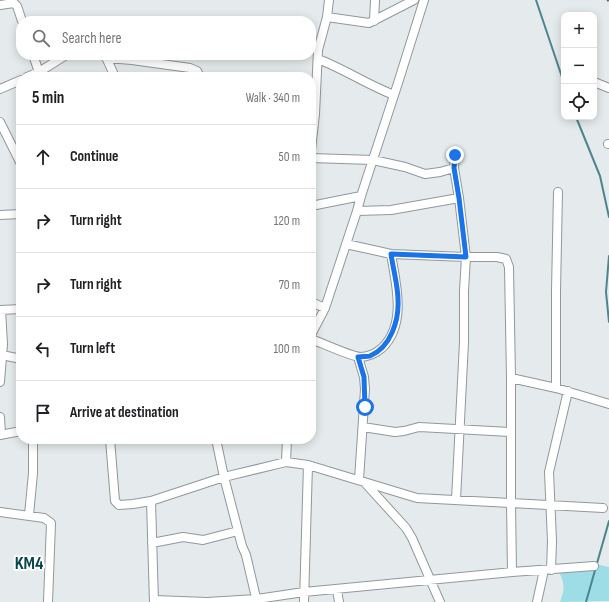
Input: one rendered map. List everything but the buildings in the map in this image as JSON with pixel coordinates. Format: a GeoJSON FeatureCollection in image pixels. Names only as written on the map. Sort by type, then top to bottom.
{"type":"FeatureCollection","features":[{"type":"Feature","properties":{"kind":"street"},"geometry":{"type":"LineString","coordinates":[[316,46],[327,17],[329,0]]}},
{"type":"Feature","properties":{"kind":"street"},"geometry":{"type":"LineString","coordinates":[[374,21],[375,0]]}},
{"type":"Feature","properties":{"kind":"street"},"geometry":{"type":"LineString","coordinates":[[327,17],[369,23],[414,0]]}},
{"type":"Feature","properties":{"kind":"street"},"geometry":{"type":"LineString","coordinates":[[316,325],[325,308],[424,0]]}},
{"type":"Feature","properties":{"kind":"street"},"geometry":{"type":"LineString","coordinates":[[3,3],[14,3],[17,6],[20,16]]}},
{"type":"Feature","properties":{"kind":"street"},"geometry":{"type":"LineString","coordinates":[[316,52],[318,59],[316,96]]}},
{"type":"Feature","properties":{"kind":"street"},"geometry":{"type":"LineString","coordinates":[[318,59],[394,95]]}},
{"type":"Feature","properties":{"kind":"street"},"geometry":{"type":"LineString","coordinates":[[35,60],[39,72]]}},
{"type":"Feature","properties":{"kind":"street"},"geometry":{"type":"LineString","coordinates":[[43,72],[59,60]]}},
{"type":"Feature","properties":{"kind":"street"},"geometry":{"type":"LineString","coordinates":[[107,60],[113,72]]}},
{"type":"Feature","properties":{"kind":"street"},"geometry":{"type":"LineString","coordinates":[[132,60],[190,68],[198,72]]}},
{"type":"Feature","properties":{"kind":"street"},"geometry":{"type":"LineString","coordinates":[[0,89],[16,82]]}},
{"type":"Feature","properties":{"kind":"street"},"geometry":{"type":"LineString","coordinates":[[597,83],[609,88]]}},
{"type":"Feature","properties":{"kind":"street"},"geometry":{"type":"LineString","coordinates":[[0,122],[16,154]]}},
{"type":"Feature","properties":{"kind":"street"},"geometry":{"type":"LineString","coordinates":[[455,155],[454,168],[466,257],[464,342],[456,500]]}},
{"type":"Feature","properties":{"kind":"street"},"geometry":{"type":"LineString","coordinates":[[316,158],[373,160],[405,167],[425,174],[454,168]]}},
{"type":"Feature","properties":{"kind":"street"},"geometry":{"type":"LineString","coordinates":[[556,388],[558,192]]}},
{"type":"Feature","properties":{"kind":"street"},"geometry":{"type":"LineString","coordinates":[[316,205],[361,196]]}},
{"type":"Feature","properties":{"kind":"street"},"geometry":{"type":"LineString","coordinates":[[357,211],[391,210],[459,198]]}},
{"type":"Feature","properties":{"kind":"street"},"geometry":{"type":"LineString","coordinates":[[0,215],[16,214]]}},
{"type":"Feature","properties":{"kind":"street"},"geometry":{"type":"LineString","coordinates":[[346,244],[391,254],[501,257],[506,259],[508,263],[511,378],[512,572]]}},
{"type":"Feature","properties":{"kind":"street"},"geometry":{"type":"LineString","coordinates":[[316,341],[358,357],[370,356],[378,351],[387,342],[397,318],[398,301],[391,254]]}},
{"type":"Feature","properties":{"kind":"street"},"geometry":{"type":"LineString","coordinates":[[316,304],[325,308]]}},
{"type":"Feature","properties":{"kind":"street"},"geometry":{"type":"LineString","coordinates":[[0,382],[1,310],[16,309]]}},
{"type":"Feature","properties":{"kind":"street"},"geometry":{"type":"LineString","coordinates":[[1,357],[16,358]]}},
{"type":"Feature","properties":{"kind":"street"},"geometry":{"type":"LineString","coordinates":[[358,357],[364,377],[365,407],[362,482],[406,528],[412,538],[440,602]]}},
{"type":"Feature","properties":{"kind":"street"},"geometry":{"type":"LineString","coordinates":[[511,378],[568,391],[609,404]]}},
{"type":"Feature","properties":{"kind":"street"},"geometry":{"type":"LineString","coordinates":[[537,602],[548,570],[552,541],[549,472],[568,391]]}},
{"type":"Feature","properties":{"kind":"street"},"geometry":{"type":"LineString","coordinates":[[0,417],[0,435],[16,432]]}},
{"type":"Feature","properties":{"kind":"street"},"geometry":{"type":"LineString","coordinates":[[363,427],[394,432],[419,427],[511,432]]}},
{"type":"Feature","properties":{"kind":"street"},"geometry":{"type":"LineString","coordinates":[[29,515],[33,473],[33,444]]}},
{"type":"Feature","properties":{"kind":"street"},"geometry":{"type":"LineString","coordinates":[[110,444],[116,503],[119,505],[151,501],[224,477],[286,462],[308,465],[417,498],[603,508]]}},
{"type":"Feature","properties":{"kind":"street"},"geometry":{"type":"LineString","coordinates":[[217,444],[224,477],[238,531],[246,554],[257,600]]}},
{"type":"Feature","properties":{"kind":"street"},"geometry":{"type":"LineString","coordinates":[[286,462],[287,444]]}},
{"type":"Feature","properties":{"kind":"street"},"geometry":{"type":"LineString","coordinates":[[304,602],[308,465]]}},
{"type":"Feature","properties":{"kind":"street"},"geometry":{"type":"LineString","coordinates":[[151,501],[154,601],[207,602],[257,600],[304,592],[512,572],[594,566]]}},
{"type":"Feature","properties":{"kind":"street"},"geometry":{"type":"LineString","coordinates":[[0,512],[44,518],[49,520],[51,523],[48,602]]}},
{"type":"Feature","properties":{"kind":"street"},"geometry":{"type":"LineString","coordinates":[[152,543],[183,536],[204,540],[238,531]]}},
{"type":"Feature","properties":{"kind":"street"},"geometry":{"type":"LineString","coordinates":[[337,590],[338,602]]}},
{"type":"Feature","properties":{"kind":"shaded area"},"geometry":{"type":"Polygon","coordinates":[[[594,564],[609,567],[609,601],[560,602],[564,588],[557,568],[594,564]]]}},
{"type":"Feature","properties":{"kind":"waterway"},"geometry":{"type":"LineString","coordinates":[[536,0],[561,74]]}},
{"type":"Feature","properties":{"kind":"waterway"},"geometry":{"type":"LineString","coordinates":[[577,120],[600,176],[609,217]]}},
{"type":"Feature","properties":{"kind":"waterway"},"geometry":{"type":"LineString","coordinates":[[609,256],[606,292],[609,322]]}},
{"type":"Feature","properties":{"kind":"waterway"},"geometry":{"type":"LineString","coordinates":[[586,602],[609,521]]}},
{"type":"Feature","properties":{"kind":"district","name":"KM4"},"geometry":{"type":"Point","coordinates":[29,563]}},
{"type":"Feature","properties":{"kind":"route"},"geometry":{"type":"LineString","coordinates":[[365,407],[364,377],[362,366],[358,357],[370,356],[378,351],[387,342],[397,318],[398,301],[391,254],[466,257],[454,168],[455,155]]}}]}
